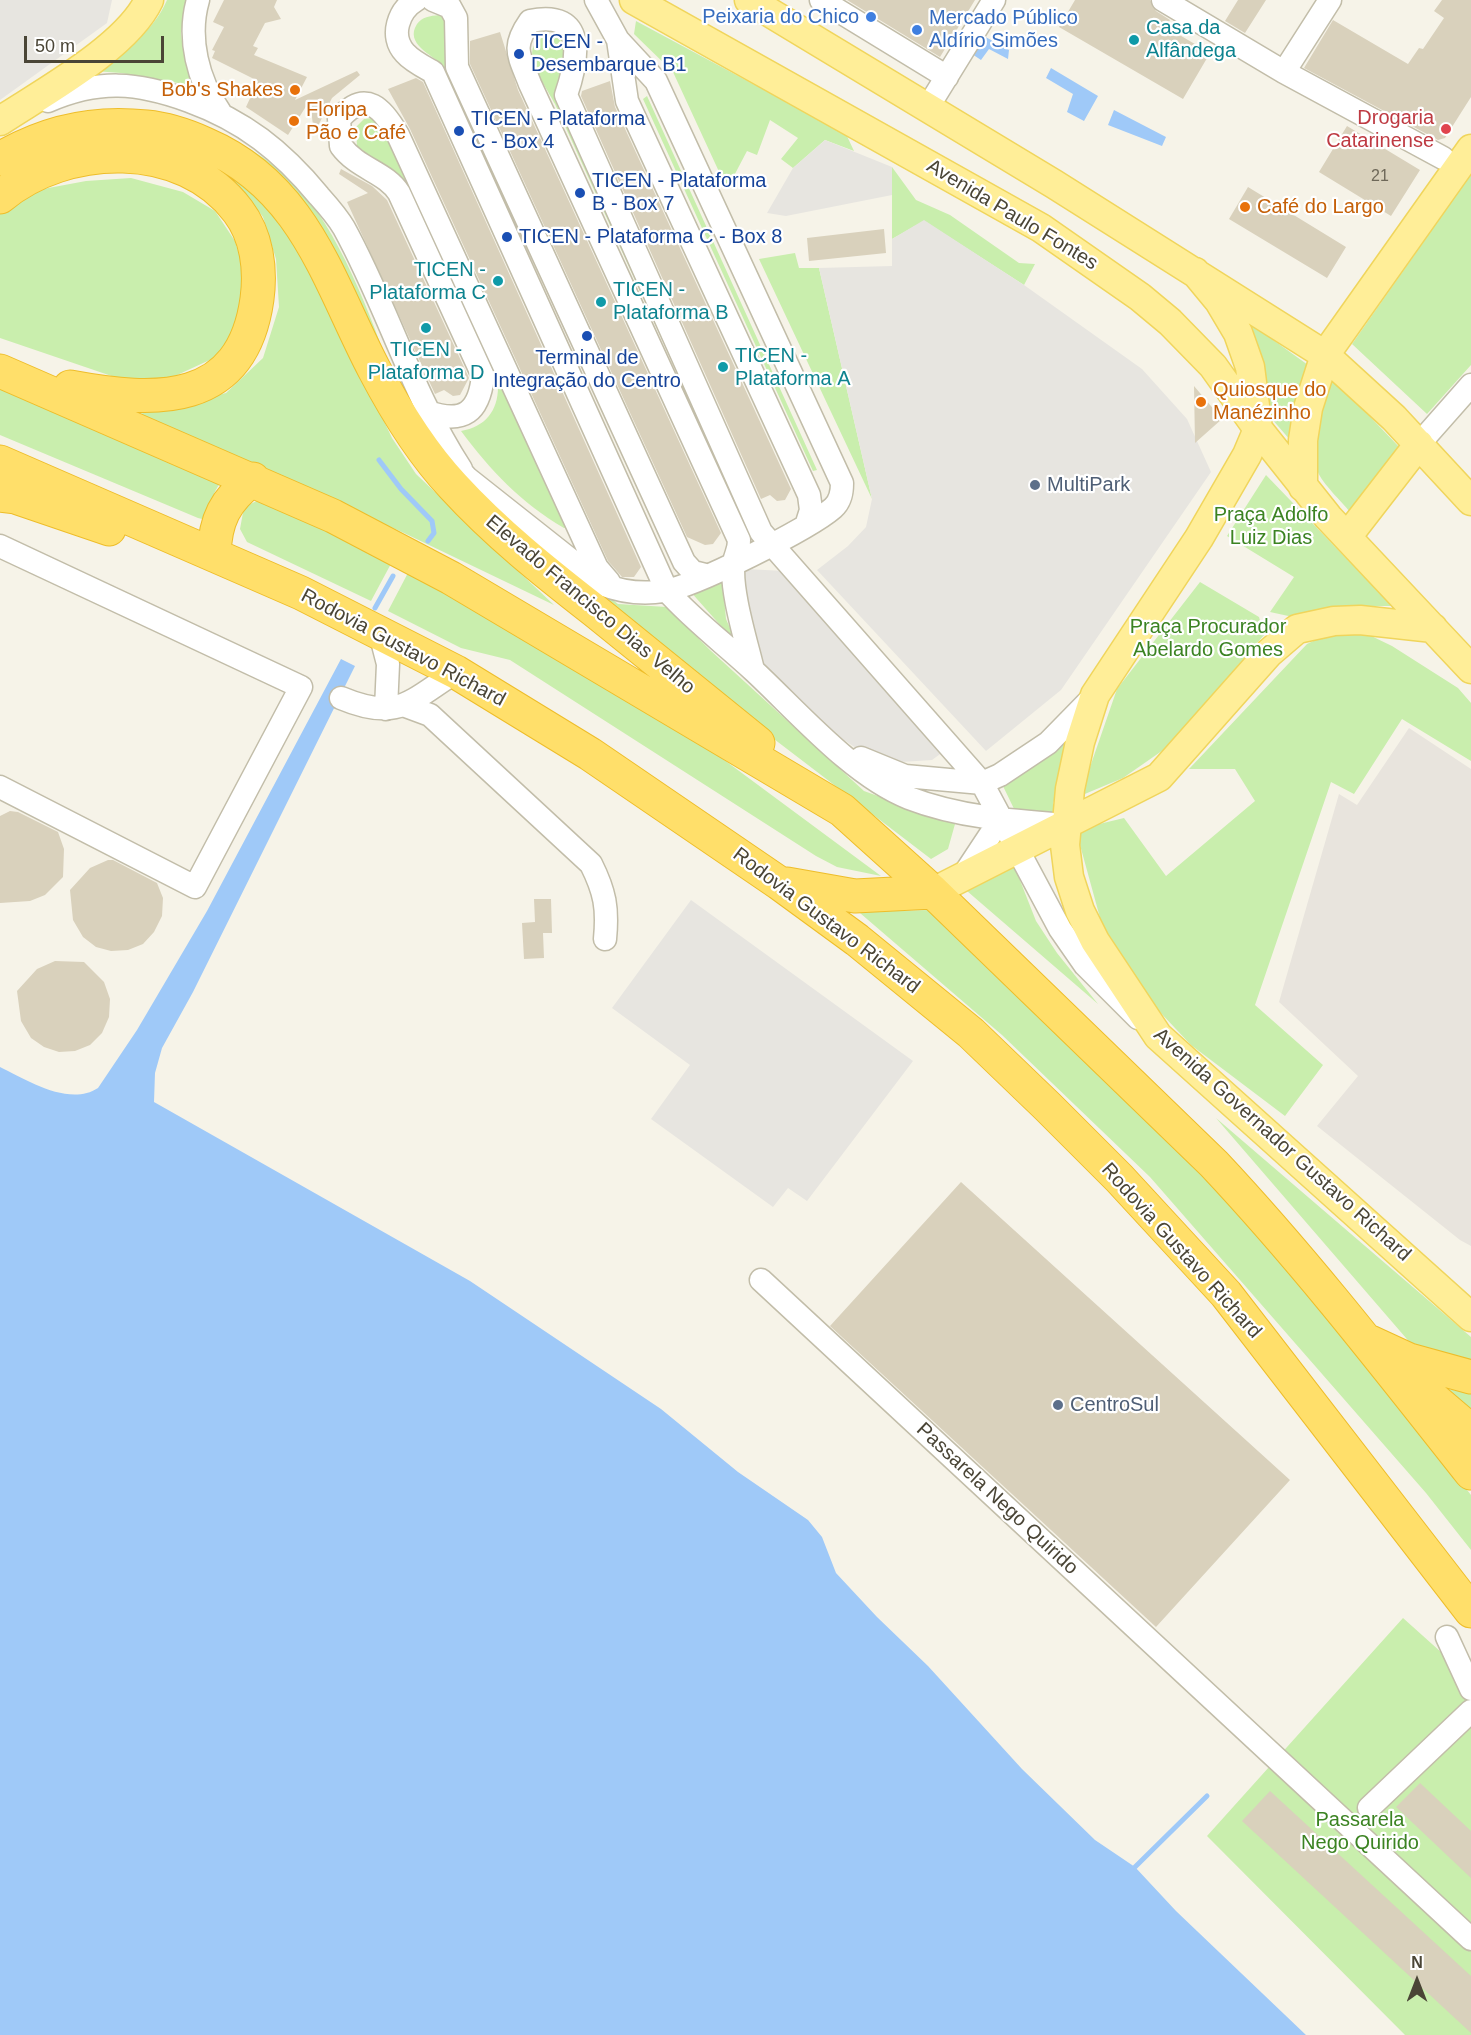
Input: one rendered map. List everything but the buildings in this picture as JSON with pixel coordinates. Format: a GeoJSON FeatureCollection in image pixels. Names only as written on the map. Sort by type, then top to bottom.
{"type":"FeatureCollection","features":[{"type":"Feature","properties":{"kind":"highway","name":"Elevado Francisco Dias Velho"},"geometry":{"type":"LineString","coordinates":[[0,159],[22,146],[68,129],[120,124],[170,129],[220,150],[249,168],[275,191],[310,238],[372,366],[431,461],[488,523],[842,810]]}},
{"type":"Feature","properties":{"kind":"highway"},"geometry":{"type":"LineString","coordinates":[[0,197],[58,164],[110,154],[156,160],[195,175],[226,198],[239,212],[254,246],[259,278],[251,331],[235,360],[214,378],[190,390],[126,397],[6,373]]}},
{"type":"Feature","properties":{"kind":"highway"},"geometry":{"type":"LineString","coordinates":[[6,373],[253,479],[333,516],[451,578],[842,810],[946,886],[1249,1201],[1365,1340],[1471,1473]]}},
{"type":"Feature","properties":{"kind":"highway","name":"Rodovia Gustavo Richard"},"geometry":{"type":"LineString","coordinates":[[0,462],[301,593],[456,672],[590,754],[779,883],[856,940],[971,1034],[1119,1178],[1226,1294],[1471,1611]]}},
{"type":"Feature","properties":{"kind":"highway"},"geometry":{"type":"LineString","coordinates":[[214,555],[214,532],[222,511],[235,493],[253,479]]}},
{"type":"Feature","properties":{"kind":"highway"},"geometry":{"type":"LineString","coordinates":[[0,495],[15,497],[301,593]]}},
{"type":"Feature","properties":{"kind":"highway"},"geometry":{"type":"LineString","coordinates":[[779,883],[855,896],[946,886]]}},
{"type":"Feature","properties":{"kind":"highway"},"geometry":{"type":"LineString","coordinates":[[1365,1340],[1409,1359],[1471,1377]]}},
{"type":"Feature","properties":{"kind":"highway"},"geometry":{"type":"LineString","coordinates":[[1365,1340],[1471,1431]]}},
{"type":"Feature","properties":{"kind":"main road"},"geometry":{"type":"LineString","coordinates":[[0,121],[87,63],[129,30],[149,0]]}},
{"type":"Feature","properties":{"kind":"main road","name":"Avenida Paulo Fontes"},"geometry":{"type":"LineString","coordinates":[[634,0],[1022,217],[1079,254],[1170,322],[1213,366],[1303,487],[1471,669]]}},
{"type":"Feature","properties":{"kind":"main road"},"geometry":{"type":"LineString","coordinates":[[749,0],[928,107],[1325,355],[1419,444],[1471,501]]}},
{"type":"Feature","properties":{"kind":"main road"},"geometry":{"type":"LineString","coordinates":[[1303,487],[1303,440],[1308,408],[1325,355],[1464,153]]}},
{"type":"Feature","properties":{"kind":"main road"},"geometry":{"type":"LineString","coordinates":[[1195,272],[1219,301],[1238,333],[1250,366],[1258,429]]}},
{"type":"Feature","properties":{"kind":"main road","name":"Avenida Governador Gustavo Richard"},"geometry":{"type":"LineString","coordinates":[[1258,429],[1247,455],[1199,538],[1095,695],[1080,742],[1065,825],[1069,878],[1080,911],[1100,950],[1158,1036],[1471,1317]]}},
{"type":"Feature","properties":{"kind":"main road"},"geometry":{"type":"LineString","coordinates":[[1347,537],[1419,444]]}},
{"type":"Feature","properties":{"kind":"main road"},"geometry":{"type":"LineString","coordinates":[[946,886],[1159,777],[1269,653],[1297,629],[1334,621],[1360,620],[1433,628]]}},
{"type":"Feature","properties":{"kind":"main road"},"geometry":{"type":"LineString","coordinates":[[1412,1263],[1471,1293]]}},
{"type":"Feature","properties":{"kind":"street"},"geometry":{"type":"LineString","coordinates":[[198,0],[194,15],[195,51],[206,91],[220,112]]}},
{"type":"Feature","properties":{"kind":"street"},"geometry":{"type":"LineString","coordinates":[[416,0],[406,6],[397,25],[400,45],[404,53],[433,72],[658,586],[753,670],[832,746],[883,784],[908,797],[939,807],[1000,820],[1065,825]]}},
{"type":"Feature","properties":{"kind":"street"},"geometry":{"type":"LineString","coordinates":[[433,0],[450,7],[456,18],[457,67],[684,562],[693,572],[705,575]]}},
{"type":"Feature","properties":{"kind":"street"},"geometry":{"type":"LineString","coordinates":[[372,366],[467,478],[601,584],[625,592],[705,575],[734,562],[781,534],[835,507],[842,495],[842,483],[656,81],[618,40],[596,0]]}},
{"type":"Feature","properties":{"kind":"street"},"geometry":{"type":"LineString","coordinates":[[821,0],[947,77]]}},
{"type":"Feature","properties":{"kind":"street"},"geometry":{"type":"LineString","coordinates":[[928,107],[994,0]]}},
{"type":"Feature","properties":{"kind":"street"},"geometry":{"type":"LineString","coordinates":[[1163,0],[1284,72],[1464,153]]}},
{"type":"Feature","properties":{"kind":"street"},"geometry":{"type":"LineString","coordinates":[[1284,72],[1330,0]]}},
{"type":"Feature","properties":{"kind":"street"},"geometry":{"type":"LineString","coordinates":[[753,670],[737,597],[734,562],[739,552],[739,540],[519,54],[519,38],[530,21],[545,18],[558,21],[573,32],[576,64],[566,95],[781,534],[788,565],[964,760],[982,783],[1060,929],[1085,965],[1107,990],[1158,1036]]}},
{"type":"Feature","properties":{"kind":"street"},"geometry":{"type":"LineString","coordinates":[[618,40],[627,101],[809,495],[811,510],[781,534]]}},
{"type":"Feature","properties":{"kind":"street"},"geometry":{"type":"LineString","coordinates":[[0,121],[75,90],[108,84],[147,88],[220,112],[272,146],[336,215],[344,227],[428,412],[467,478]]}},
{"type":"Feature","properties":{"kind":"street"},"geometry":{"type":"LineString","coordinates":[[428,412],[444,417],[461,416],[473,409],[480,396],[483,376],[393,183],[362,166],[341,146],[339,119],[347,110],[357,106],[369,104],[385,112],[398,135],[597,568],[608,581],[625,592]]}},
{"type":"Feature","properties":{"kind":"street"},"geometry":{"type":"LineString","coordinates":[[1419,444],[1471,385]]}},
{"type":"Feature","properties":{"kind":"street"},"geometry":{"type":"LineString","coordinates":[[0,546],[301,687],[195,887],[0,787]]}},
{"type":"Feature","properties":{"kind":"street"},"geometry":{"type":"LineString","coordinates":[[734,562],[788,565]]}},
{"type":"Feature","properties":{"kind":"street"},"geometry":{"type":"LineString","coordinates":[[380,633],[388,664],[394,707]]}},
{"type":"Feature","properties":{"kind":"street"},"geometry":{"type":"LineString","coordinates":[[394,707],[456,672]]}},
{"type":"Feature","properties":{"kind":"street"},"geometry":{"type":"LineString","coordinates":[[832,746],[905,776],[982,783],[1000,775],[1048,743],[1095,695]]}},
{"type":"Feature","properties":{"kind":"street"},"geometry":{"type":"LineString","coordinates":[[341,698],[364,708],[394,707],[430,715],[591,864],[604,890],[607,915],[605,939]]}},
{"type":"Feature","properties":{"kind":"street"},"geometry":{"type":"LineString","coordinates":[[953,780],[964,760]]}},
{"type":"Feature","properties":{"kind":"street"},"geometry":{"type":"LineString","coordinates":[[946,886],[1000,820]]}},
{"type":"Feature","properties":{"kind":"street","name":"Passarela Nego Quirido"},"geometry":{"type":"LineString","coordinates":[[761,1280],[1471,1939]]}},
{"type":"Feature","properties":{"kind":"street"},"geometry":{"type":"LineString","coordinates":[[1447,1636],[1471,1689]]}},
{"type":"Feature","properties":{"kind":"street"},"geometry":{"type":"LineString","coordinates":[[1369,1808],[1471,1711]]}},
{"type":"Feature","properties":{"kind":"shaded area"},"geometry":{"type":"Polygon","coordinates":[[[0,0],[112,0],[107,23],[0,100],[0,0]]]}},
{"type":"Feature","properties":{"kind":"shaded area"},"geometry":{"type":"Polygon","coordinates":[[[825,140],[892,167],[892,195],[786,216],[767,213],[793,168],[825,140]]]}},
{"type":"Feature","properties":{"kind":"shaded area","name":"MultiPark"},"geometry":{"type":"Polygon","coordinates":[[[924,220],[1024,285],[1142,369],[1187,419],[1211,472],[1061,690],[986,751],[817,570],[848,546],[866,527],[872,499],[819,268],[892,266],[892,239],[924,220]]]}},
{"type":"Feature","properties":{"kind":"shaded area"},"geometry":{"type":"Polygon","coordinates":[[[746,569],[784,571],[947,749],[932,760],[901,762],[859,750],[823,726],[763,665],[740,575],[746,569]]]}},
{"type":"Feature","properties":{"kind":"shaded area"},"geometry":{"type":"Polygon","coordinates":[[[1409,728],[1471,769],[1471,1246],[1460,1240],[1317,1126],[1358,1076],[1279,1002],[1339,794],[1357,805],[1409,728]]]}},
{"type":"Feature","properties":{"kind":"shaded area"},"geometry":{"type":"Polygon","coordinates":[[[691,900],[913,1061],[807,1201],[788,1188],[773,1207],[651,1119],[690,1065],[612,1008],[691,900]]]}},
{"type":"Feature","properties":{"kind":"green space"},"geometry":{"type":"Polygon","coordinates":[[[167,0],[186,0],[181,33],[183,49],[195,86],[121,73],[94,71],[136,41],[154,22],[167,0]]]}},
{"type":"Feature","properties":{"kind":"green space"},"geometry":{"type":"Polygon","coordinates":[[[439,15],[445,18],[669,542],[663,545],[450,78],[442,65],[421,48],[414,37],[414,31],[421,20],[439,15]]]}},
{"type":"Feature","properties":{"kind":"green space"},"geometry":{"type":"Polygon","coordinates":[[[636,21],[846,134],[854,151],[825,140],[793,168],[781,159],[798,138],[770,120],[757,155],[747,151],[727,189],[673,72],[634,34],[636,21]]]}},
{"type":"Feature","properties":{"kind":"green space"},"geometry":{"type":"Polygon","coordinates":[[[551,35],[565,42],[568,69],[738,507],[555,104],[539,76],[532,55],[533,46],[539,39],[551,35]]]}},
{"type":"Feature","properties":{"kind":"green space"},"geometry":{"type":"Polygon","coordinates":[[[647,96],[817,470],[813,471],[643,99],[647,96]]]}},
{"type":"Feature","properties":{"kind":"green space"},"geometry":{"type":"Polygon","coordinates":[[[364,119],[379,119],[569,527],[564,528],[520,497],[483,459],[461,431],[483,422],[496,403],[498,387],[403,182],[357,147],[356,127],[364,119]]]}},
{"type":"Feature","properties":{"kind":"green space"},"geometry":{"type":"Polygon","coordinates":[[[212,129],[244,145],[275,166],[310,201],[325,223],[352,274],[393,378],[322,233],[293,187],[212,129]]]}},
{"type":"Feature","properties":{"kind":"green space"},"geometry":{"type":"Polygon","coordinates":[[[203,159],[238,176],[265,202],[308,262],[392,438],[416,474],[554,605],[404,533],[139,414],[226,393],[263,358],[279,307],[276,259],[263,217],[238,185],[203,159]]]}},
{"type":"Feature","properties":{"kind":"green space"},"geometry":{"type":"Polygon","coordinates":[[[892,167],[916,200],[950,215],[1019,263],[1035,264],[1024,285],[924,221],[892,239],[892,167]]]}},
{"type":"Feature","properties":{"kind":"green space"},"geometry":{"type":"Polygon","coordinates":[[[1471,174],[1471,365],[1427,414],[1352,344],[1471,174]]]}},
{"type":"Feature","properties":{"kind":"green space"},"geometry":{"type":"Polygon","coordinates":[[[131,178],[183,192],[215,211],[235,241],[244,269],[245,301],[233,335],[214,358],[175,376],[135,384],[0,338],[0,197],[86,181],[131,178]]]}},
{"type":"Feature","properties":{"kind":"green space"},"geometry":{"type":"Polygon","coordinates":[[[795,253],[799,268],[819,268],[872,499],[759,259],[795,253]]]}},
{"type":"Feature","properties":{"kind":"green space"},"geometry":{"type":"Polygon","coordinates":[[[1251,324],[1308,365],[1291,441],[1271,418],[1262,358],[1251,324]]]}},
{"type":"Feature","properties":{"kind":"green space"},"geometry":{"type":"Polygon","coordinates":[[[1332,377],[1402,450],[1350,512],[1324,481],[1315,461],[1318,424],[1332,377]]]}},
{"type":"Feature","properties":{"kind":"green space"},"geometry":{"type":"Polygon","coordinates":[[[0,385],[221,482],[205,515],[202,519],[198,518],[0,435],[0,385]]]}},
{"type":"Feature","properties":{"kind":"green space","name":"Praça Adolfo Luiz Dias"},"geometry":{"type":"Polygon","coordinates":[[[1266,475],[1392,606],[1332,606],[1293,617],[1270,612],[1294,577],[1227,536],[1266,475]]]}},
{"type":"Feature","properties":{"kind":"green space"},"geometry":{"type":"Polygon","coordinates":[[[261,499],[393,560],[371,601],[247,542],[240,529],[244,507],[261,499]]]}},
{"type":"Feature","properties":{"kind":"green space"},"geometry":{"type":"Polygon","coordinates":[[[552,552],[618,604],[667,607],[710,650],[864,791],[955,824],[948,849],[931,859],[651,645],[552,552]]]}},
{"type":"Feature","properties":{"kind":"green space"},"geometry":{"type":"Polygon","coordinates":[[[410,569],[704,745],[881,876],[837,867],[816,856],[510,660],[461,648],[388,611],[410,569]]]}},
{"type":"Feature","properties":{"kind":"green space"},"geometry":{"type":"Polygon","coordinates":[[[722,576],[726,619],[737,644],[689,590],[722,576]]]}},
{"type":"Feature","properties":{"kind":"green space","name":"Praça Procurador Abelardo Gomes"},"geometry":{"type":"Polygon","coordinates":[[[1200,582],[1259,617],[1264,635],[1169,746],[1123,778],[1080,796],[1117,689],[1200,582]]]}},
{"type":"Feature","properties":{"kind":"green space"},"geometry":{"type":"Polygon","coordinates":[[[1336,630],[1363,632],[1392,646],[1458,688],[1471,703],[1471,761],[1402,719],[1354,794],[1331,782],[1255,1005],[1323,1065],[1285,1116],[1191,1045],[1141,992],[1102,925],[1077,834],[1095,825],[1124,818],[1166,876],[1255,801],[1235,769],[1189,769],[1307,644],[1336,630]]]}},
{"type":"Feature","properties":{"kind":"green space"},"geometry":{"type":"Polygon","coordinates":[[[1070,740],[1053,804],[1054,813],[1017,815],[1002,784],[1070,740]]]}},
{"type":"Feature","properties":{"kind":"green space"},"geometry":{"type":"Polygon","coordinates":[[[1014,865],[1036,921],[1057,953],[1098,1004],[967,891],[1014,865]]]}},
{"type":"Feature","properties":{"kind":"green space"},"geometry":{"type":"Polygon","coordinates":[[[853,907],[891,911],[928,910],[1066,1033],[1203,1173],[1333,1319],[1471,1495],[1471,1550],[1426,1493],[1150,1177],[1002,1035],[853,907]]]}},
{"type":"Feature","properties":{"kind":"green space"},"geometry":{"type":"Polygon","coordinates":[[[1216,1118],[1471,1337],[1471,1367],[1412,1345],[1216,1118]]]}},
{"type":"Feature","properties":{"kind":"green space"},"geometry":{"type":"Polygon","coordinates":[[[1448,1389],[1471,1393],[1471,1411],[1448,1389]]]}},
{"type":"Feature","properties":{"kind":"green space","name":"Passarela Nego Quirido"},"geometry":{"type":"Polygon","coordinates":[[[1403,1618],[1471,1679],[1471,2035],[1405,2035],[1207,1836],[1403,1618]]]}},
{"type":"Feature","properties":{"kind":"water"},"geometry":{"type":"Polygon","coordinates":[[[982,35],[1009,50],[1008,59],[989,49],[981,60],[972,54],[982,35]]]}},
{"type":"Feature","properties":{"kind":"water"},"geometry":{"type":"Polygon","coordinates":[[[1051,68],[1098,96],[1084,121],[1067,112],[1073,94],[1046,78],[1051,68]]]}},
{"type":"Feature","properties":{"kind":"water"},"geometry":{"type":"Polygon","coordinates":[[[1114,110],[1166,137],[1162,146],[1108,125],[1114,110]]]}},
{"type":"Feature","properties":{"kind":"water"},"geometry":{"type":"Polygon","coordinates":[[[341,659],[355,666],[193,992],[162,1048],[155,1073],[154,1102],[470,1281],[661,1409],[738,1472],[808,1520],[822,1537],[836,1573],[928,1666],[1022,1769],[1095,1840],[1135,1867],[1176,1911],[1306,2035],[0,2035],[0,1067],[48,1090],[61,1093],[74,1095],[98,1088],[137,1030],[207,911],[341,659]]]}},
{"type":"Feature","properties":{"kind":"waterway"},"geometry":{"type":"LineString","coordinates":[[379,460],[401,489],[432,521],[434,533],[428,541]]}},
{"type":"Feature","properties":{"kind":"waterway"},"geometry":{"type":"LineString","coordinates":[[375,608],[393,576]]}},
{"type":"Feature","properties":{"kind":"waterway"},"geometry":{"type":"LineString","coordinates":[[1135,1867],[1207,1796]]}},
{"type":"Feature","properties":{"kind":"place","name":"Peixaria do Chico"},"geometry":{"type":"Point","coordinates":[871,17]}},
{"type":"Feature","properties":{"kind":"place","name":"Mercado Público Aldírio Simões"},"geometry":{"type":"Point","coordinates":[917,30]}},
{"type":"Feature","properties":{"kind":"place","name":"Casa da Alfândega"},"geometry":{"type":"Point","coordinates":[1134,40]}},
{"type":"Feature","properties":{"kind":"place","name":"TICEN - Desembarque B1"},"geometry":{"type":"Point","coordinates":[519,54]}},
{"type":"Feature","properties":{"kind":"place","name":"Bob's Shakes"},"geometry":{"type":"Point","coordinates":[295,90]}},
{"type":"Feature","properties":{"kind":"place","name":"Floripa Pão e Café"},"geometry":{"type":"Point","coordinates":[294,121]}},
{"type":"Feature","properties":{"kind":"place","name":"Drogaria Catarinense"},"geometry":{"type":"Point","coordinates":[1446,129]}},
{"type":"Feature","properties":{"kind":"place","name":"TICEN - Plataforma C - Box 4"},"geometry":{"type":"Point","coordinates":[459,131]}},
{"type":"Feature","properties":{"kind":"place","name":"TICEN - Plataforma B - Box 7"},"geometry":{"type":"Point","coordinates":[580,193]}},
{"type":"Feature","properties":{"kind":"place","name":"Café do Largo"},"geometry":{"type":"Point","coordinates":[1245,207]}},
{"type":"Feature","properties":{"kind":"place","name":"TICEN - Plataforma C - Box 8"},"geometry":{"type":"Point","coordinates":[507,237]}},
{"type":"Feature","properties":{"kind":"place","name":"TICEN - Plataforma C"},"geometry":{"type":"Point","coordinates":[498,281]}},
{"type":"Feature","properties":{"kind":"place","name":"TICEN - Plataforma B"},"geometry":{"type":"Point","coordinates":[601,302]}},
{"type":"Feature","properties":{"kind":"place","name":"TICEN - Plataforma D"},"geometry":{"type":"Point","coordinates":[426,328]}},
{"type":"Feature","properties":{"kind":"place","name":"Terminal de Integração do Centro"},"geometry":{"type":"Point","coordinates":[587,336]}},
{"type":"Feature","properties":{"kind":"place","name":"TICEN - Plataforma A"},"geometry":{"type":"Point","coordinates":[723,367]}},
{"type":"Feature","properties":{"kind":"place","name":"Quiosque do Manézinho"},"geometry":{"type":"Point","coordinates":[1201,402]}},
{"type":"Feature","properties":{"kind":"place","name":"MultiPark"},"geometry":{"type":"Point","coordinates":[1035,485]}},
{"type":"Feature","properties":{"kind":"place","name":"CentroSul"},"geometry":{"type":"Point","coordinates":[1058,1405]}}]}
